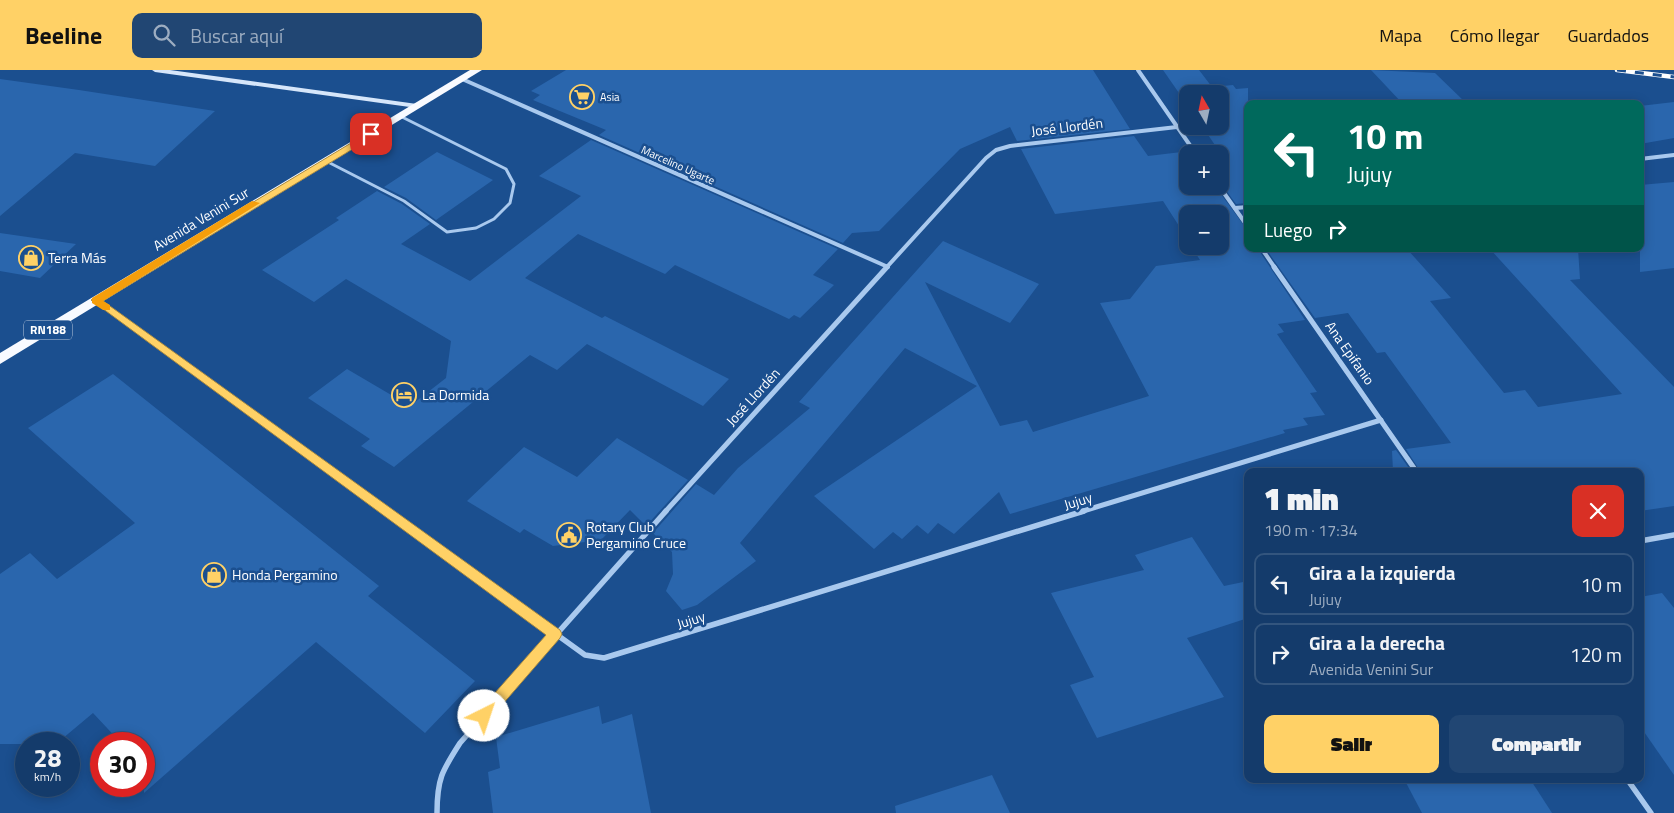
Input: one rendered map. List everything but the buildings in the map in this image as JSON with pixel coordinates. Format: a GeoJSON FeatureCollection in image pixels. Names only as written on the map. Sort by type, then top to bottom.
{"type":"FeatureCollection","features":[{"type":"Feature","properties":{"kind":"highway","name":"RN188"},"geometry":{"type":"LineString","coordinates":[[417,106],[477,70]]}},
{"type":"Feature","properties":{"kind":"highway","name":"Avenida Venini Sur"},"geometry":{"type":"LineString","coordinates":[[0,359],[417,106]]}},
{"type":"Feature","properties":{"kind":"main road"},"geometry":{"type":"LineString","coordinates":[[155,70],[417,106]]}},
{"type":"Feature","properties":{"kind":"street"},"geometry":{"type":"LineString","coordinates":[[1138,70],[1190,145]]}},
{"type":"Feature","properties":{"kind":"street","name":"Marcelino Ugarte"},"geometry":{"type":"LineString","coordinates":[[462,80],[888,267]]}},
{"type":"Feature","properties":{"kind":"street","name":"José Llordén"},"geometry":{"type":"LineString","coordinates":[[437,813],[437,791],[441,772],[450,757],[555,634],[986,158],[996,150],[1010,146],[1177,127]]}},
{"type":"Feature","properties":{"kind":"street"},"geometry":{"type":"LineString","coordinates":[[1644,159],[1674,155]]}},
{"type":"Feature","properties":{"kind":"street"},"geometry":{"type":"LineString","coordinates":[[1225,195],[1244,222]]}},
{"type":"Feature","properties":{"kind":"street"},"geometry":{"type":"LineString","coordinates":[[1234,208],[1244,207]]}},
{"type":"Feature","properties":{"kind":"street","name":"Ana Epifanio"},"geometry":{"type":"LineString","coordinates":[[1264,252],[1414,468]]}},
{"type":"Feature","properties":{"kind":"street","name":"Jujuy"},"geometry":{"type":"LineString","coordinates":[[96,300],[555,634],[585,655],[604,658],[1381,420]]}},
{"type":"Feature","properties":{"kind":"street"},"geometry":{"type":"LineString","coordinates":[[1644,540],[1674,535]]}},
{"type":"Feature","properties":{"kind":"street"},"geometry":{"type":"LineString","coordinates":[[1630,783],[1651,813]]}},
{"type":"Feature","properties":{"kind":"lane"},"geometry":{"type":"LineString","coordinates":[[326,161],[404,201],[447,232],[476,228],[494,218],[510,203],[514,184],[506,169],[400,116]]}},
{"type":"Feature","properties":{"kind":"railway"},"geometry":{"type":"LineString","coordinates":[[1617,70],[1674,77]]}},
{"type":"Feature","properties":{"kind":"slow traffic"},"geometry":{"type":"LineString","coordinates":[[106,308],[96,300],[256,203]]}},
{"type":"Feature","properties":{"kind":"place","name":"Asia"},"geometry":{"type":"Point","coordinates":[582,97]}},
{"type":"Feature","properties":{"kind":"place","name":"Terra Más"},"geometry":{"type":"Point","coordinates":[31,258]}},
{"type":"Feature","properties":{"kind":"place","name":"La Dormida"},"geometry":{"type":"Point","coordinates":[404,395]}},
{"type":"Feature","properties":{"kind":"place","name":"Rotary Club Pergamino Cruce"},"geometry":{"type":"Point","coordinates":[569,535]}},
{"type":"Feature","properties":{"kind":"place","name":"Honda Pergamino"},"geometry":{"type":"Point","coordinates":[214,575]}},
{"type":"Feature","properties":{"kind":"route"},"geometry":{"type":"LineString","coordinates":[[371,134],[96,300],[555,634],[484,716]]}}]}
